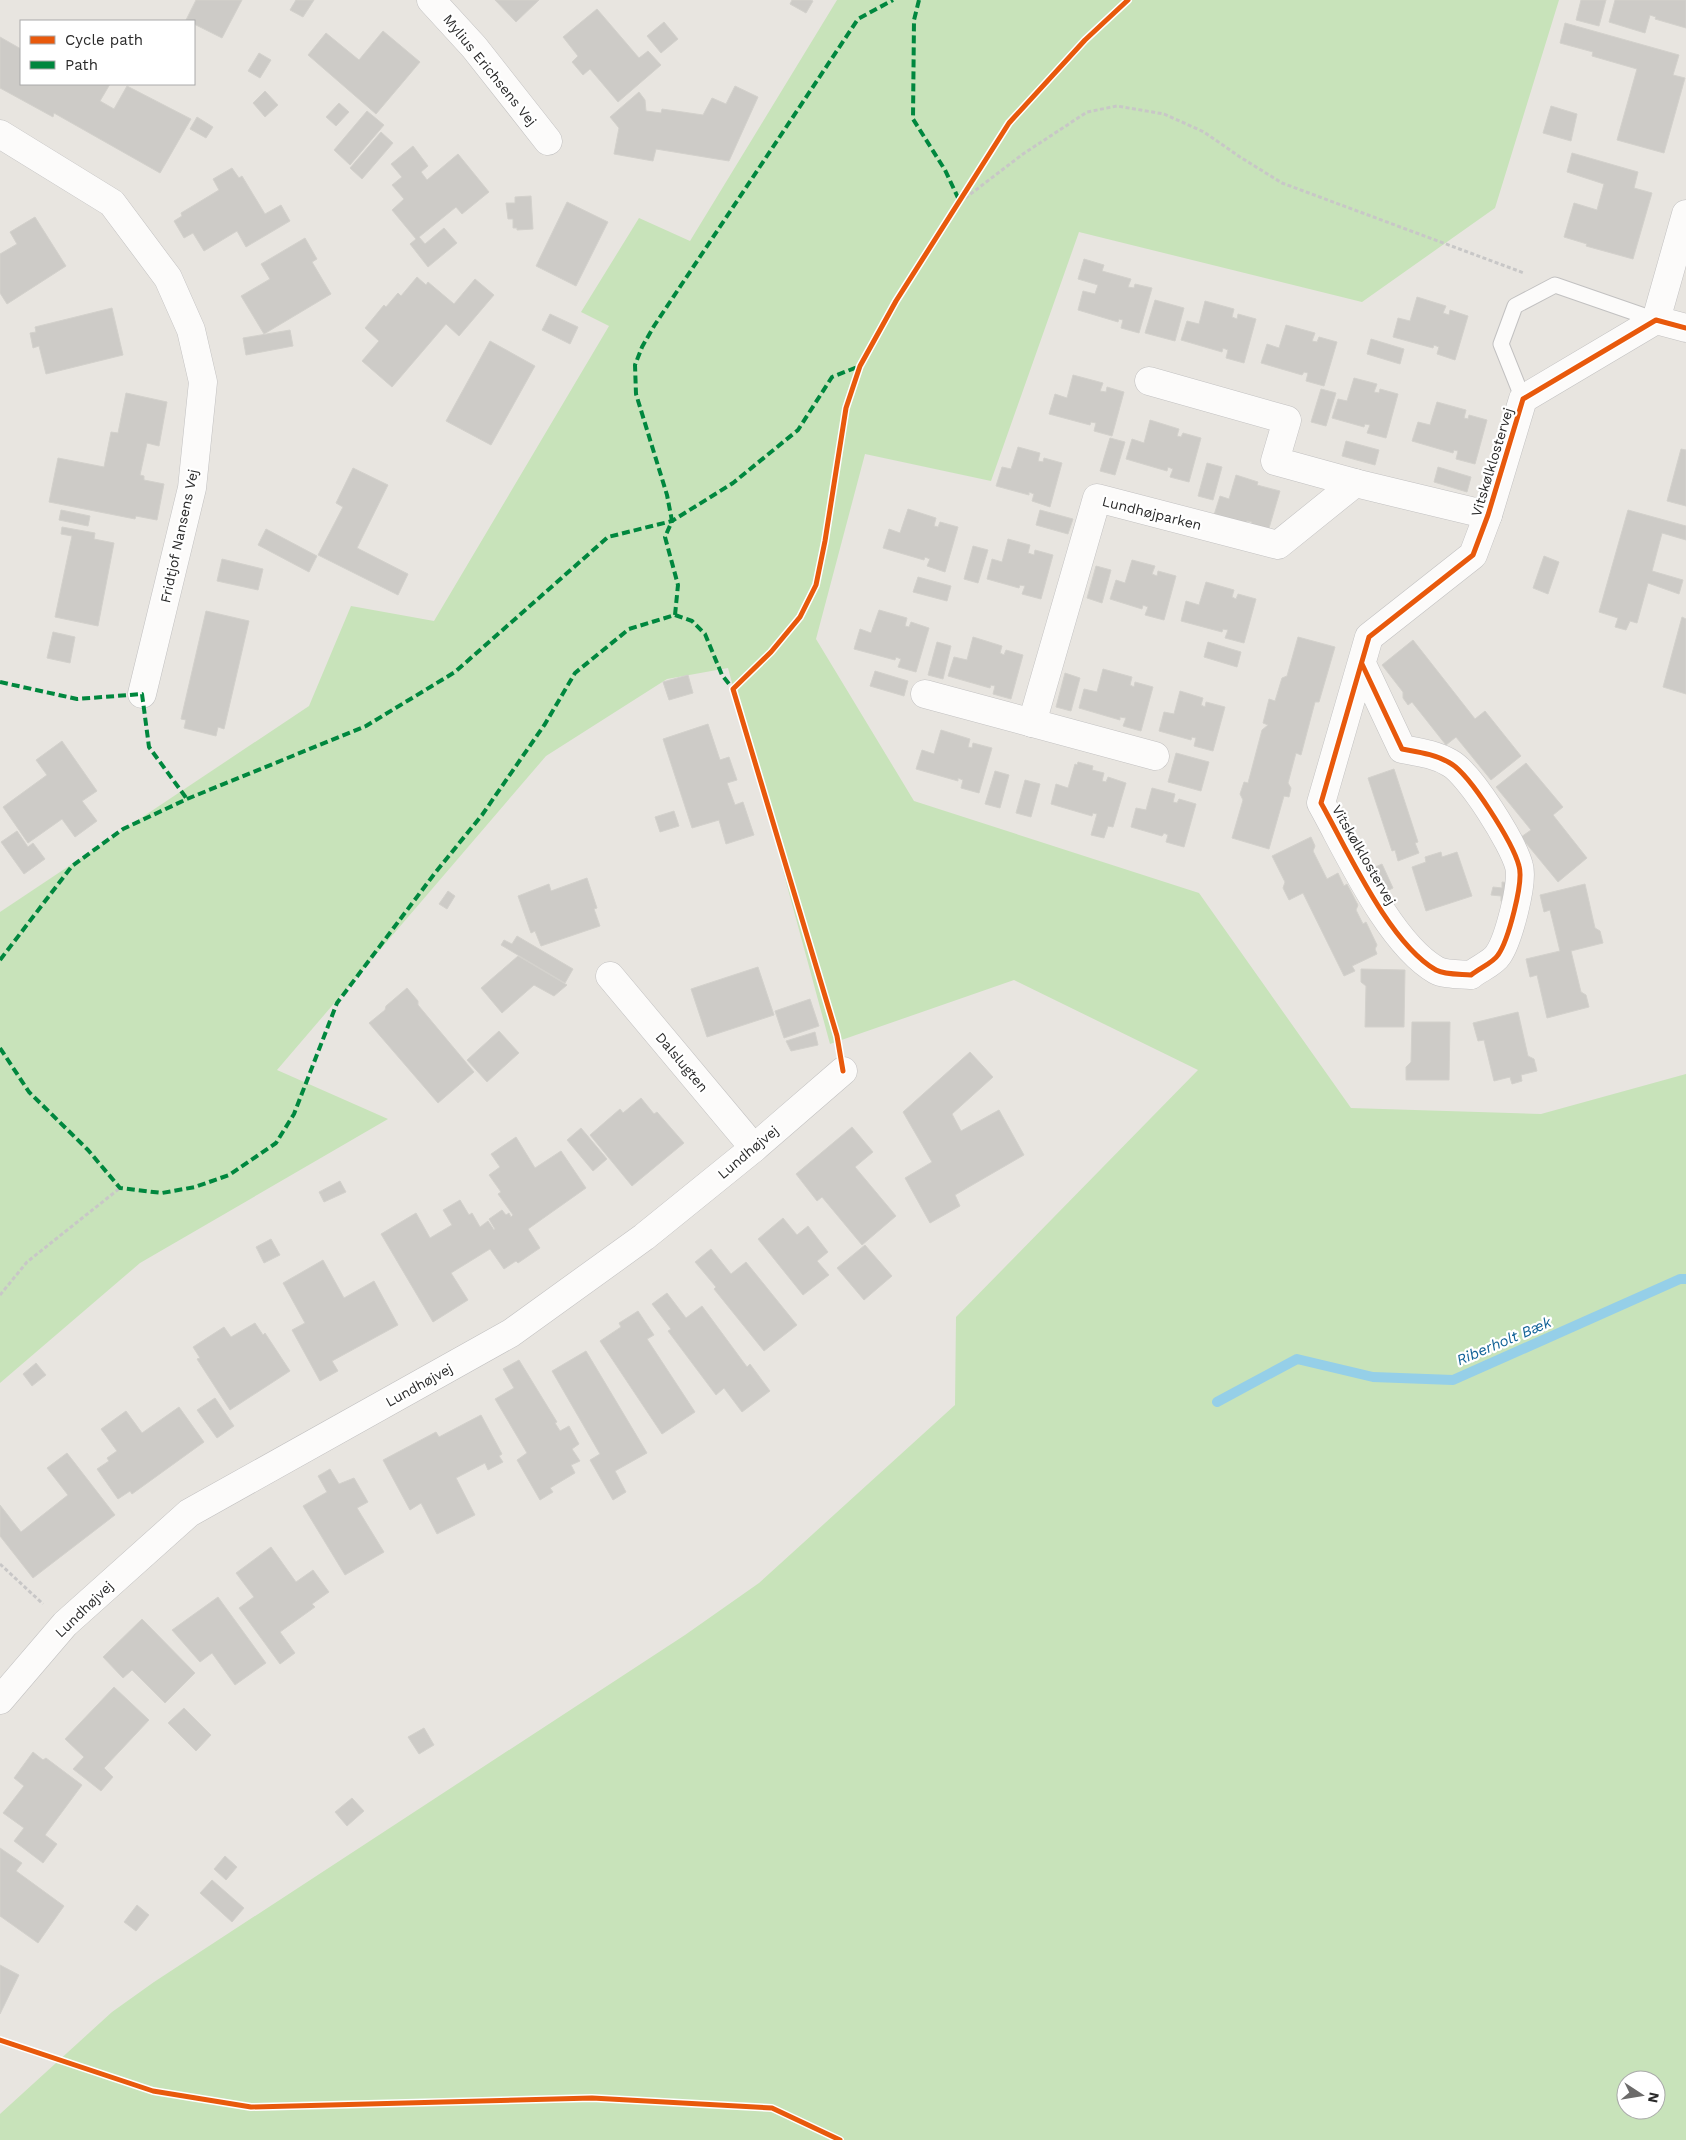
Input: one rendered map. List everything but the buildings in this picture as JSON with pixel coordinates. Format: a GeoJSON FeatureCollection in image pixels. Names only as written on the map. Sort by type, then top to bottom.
{"type":"FeatureCollection","features":[{"type":"Feature","properties":{"kind":"street","name":"Mylius Erichsens Vej"},"geometry":{"type":"LineString","coordinates":[[432,0],[474,47],[548,142]]}},
{"type":"Feature","properties":{"kind":"street","name":"Fridtjof Nansens Vej"},"geometry":{"type":"LineString","coordinates":[[0,134],[112,203],[168,278],[191,330],[202,382],[192,488],[142,694]]}},
{"type":"Feature","properties":{"kind":"street"},"geometry":{"type":"LineString","coordinates":[[1686,214],[1656,320],[1686,328]]}},
{"type":"Feature","properties":{"kind":"street","name":"Vitskølklostervej"},"geometry":{"type":"LineString","coordinates":[[1362,664],[1402,749],[1425,753],[1451,763],[1474,787],[1502,830],[1520,868],[1515,912],[1498,956],[1470,975],[1438,971],[1414,953],[1375,901],[1321,803],[1369,637],[1473,555],[1488,515],[1523,399],[1656,320]]}},
{"type":"Feature","properties":{"kind":"street"},"geometry":{"type":"LineString","coordinates":[[1149,381],[1287,420],[1275,461],[1355,483],[1488,515]]}},
{"type":"Feature","properties":{"kind":"street","name":"Lundhøjparken"},"geometry":{"type":"LineString","coordinates":[[1032,723],[1097,498],[1278,545],[1355,483]]}},
{"type":"Feature","properties":{"kind":"street"},"geometry":{"type":"LineString","coordinates":[[926,694],[1155,756]]}},
{"type":"Feature","properties":{"kind":"street","name":"Dalslugten"},"geometry":{"type":"LineString","coordinates":[[610,976],[754,1148]]}},
{"type":"Feature","properties":{"kind":"street","name":"Lundhøjvej"},"geometry":{"type":"LineString","coordinates":[[0,1700],[65,1624],[189,1513],[511,1333],[644,1237],[754,1148],[843,1071]]}},
{"type":"Feature","properties":{"kind":"lane"},"geometry":{"type":"LineString","coordinates":[[1523,399],[1501,344],[1515,306],[1555,285],[1656,320]]}},
{"type":"Feature","properties":{"kind":"path"},"geometry":{"type":"LineString","coordinates":[[960,202],[1023,154],[1087,112],[1117,106],[1164,114],[1204,132],[1282,183],[1555,285]]}},
{"type":"Feature","properties":{"kind":"path"},"geometry":{"type":"LineString","coordinates":[[0,1295],[27,1262],[120,1188]]}},
{"type":"Feature","properties":{"kind":"path"},"geometry":{"type":"LineString","coordinates":[[0,1564],[65,1624]]}},
{"type":"Feature","properties":{"kind":"green space"},"geometry":{"type":"Polygon","coordinates":[[[837,0],[1559,0],[1495,208],[1362,302],[1079,232],[991,481],[865,454],[816,639],[914,801],[1199,893],[1351,1108],[1541,1114],[1686,1074],[1686,2140],[0,2140],[0,2114],[112,2012],[154,1982],[685,1635],[759,1583],[955,1405],[956,1317],[1198,1070],[1014,980],[830,1044],[728,668],[667,679],[546,756],[277,1070],[388,1119],[140,1263],[0,1383],[0,912],[309,706],[351,606],[434,621],[609,326],[581,312],[639,218],[690,241],[837,0]]]}},
{"type":"Feature","properties":{"kind":"waterway","name":"Riberholt Bæk"},"geometry":{"type":"LineString","coordinates":[[1217,1402],[1297,1359],[1373,1377],[1453,1380],[1680,1279],[1686,1279]]}},
{"type":"Feature","properties":{"kind":"marked path"},"geometry":{"type":"LineString","coordinates":[[675,615],[678,585],[665,537],[672,521],[667,495],[636,394],[635,365],[642,347],[654,326],[858,19],[893,0]]}},
{"type":"Feature","properties":{"kind":"marked path"},"geometry":{"type":"LineString","coordinates":[[919,0],[914,20],[913,119],[945,170],[960,202]]}},
{"type":"Feature","properties":{"kind":"marked path"},"geometry":{"type":"LineString","coordinates":[[0,960],[72,866],[123,829],[187,799],[366,726],[455,672],[608,537],[672,521],[733,483],[798,430],[832,377],[860,366]]}},
{"type":"Feature","properties":{"kind":"marked path"},"geometry":{"type":"LineString","coordinates":[[0,1048],[29,1092],[88,1150],[120,1188],[162,1193],[195,1187],[229,1175],[276,1143],[294,1114],[337,1003],[435,873],[482,815],[545,724],[575,673],[629,629],[675,615],[692,621],[705,634],[722,675],[733,689]]}},
{"type":"Feature","properties":{"kind":"marked path"},"geometry":{"type":"LineString","coordinates":[[0,682],[77,699],[142,694],[149,747],[187,799]]}},
{"type":"Feature","properties":{"kind":"cycle path"},"geometry":{"type":"LineString","coordinates":[[843,1071],[837,1036],[733,689],[771,652],[800,617],[816,585],[825,541],[846,408],[860,366],[896,301],[1009,123],[1085,40],[1128,0]]}},
{"type":"Feature","properties":{"kind":"cycle path"},"geometry":{"type":"LineString","coordinates":[[1362,664],[1402,749],[1438,757],[1450,763],[1458,770],[1468,780],[1490,810],[1509,842],[1519,866],[1517,898],[1502,948],[1493,961],[1471,975],[1448,974],[1436,970],[1419,957],[1402,939],[1371,894],[1321,803],[1369,637],[1473,555],[1488,515],[1523,399],[1656,320],[1686,328]]}},
{"type":"Feature","properties":{"kind":"cycle path"},"geometry":{"type":"LineString","coordinates":[[0,2040],[153,2091],[251,2107],[592,2098],[772,2108],[840,2140]]}}]}
